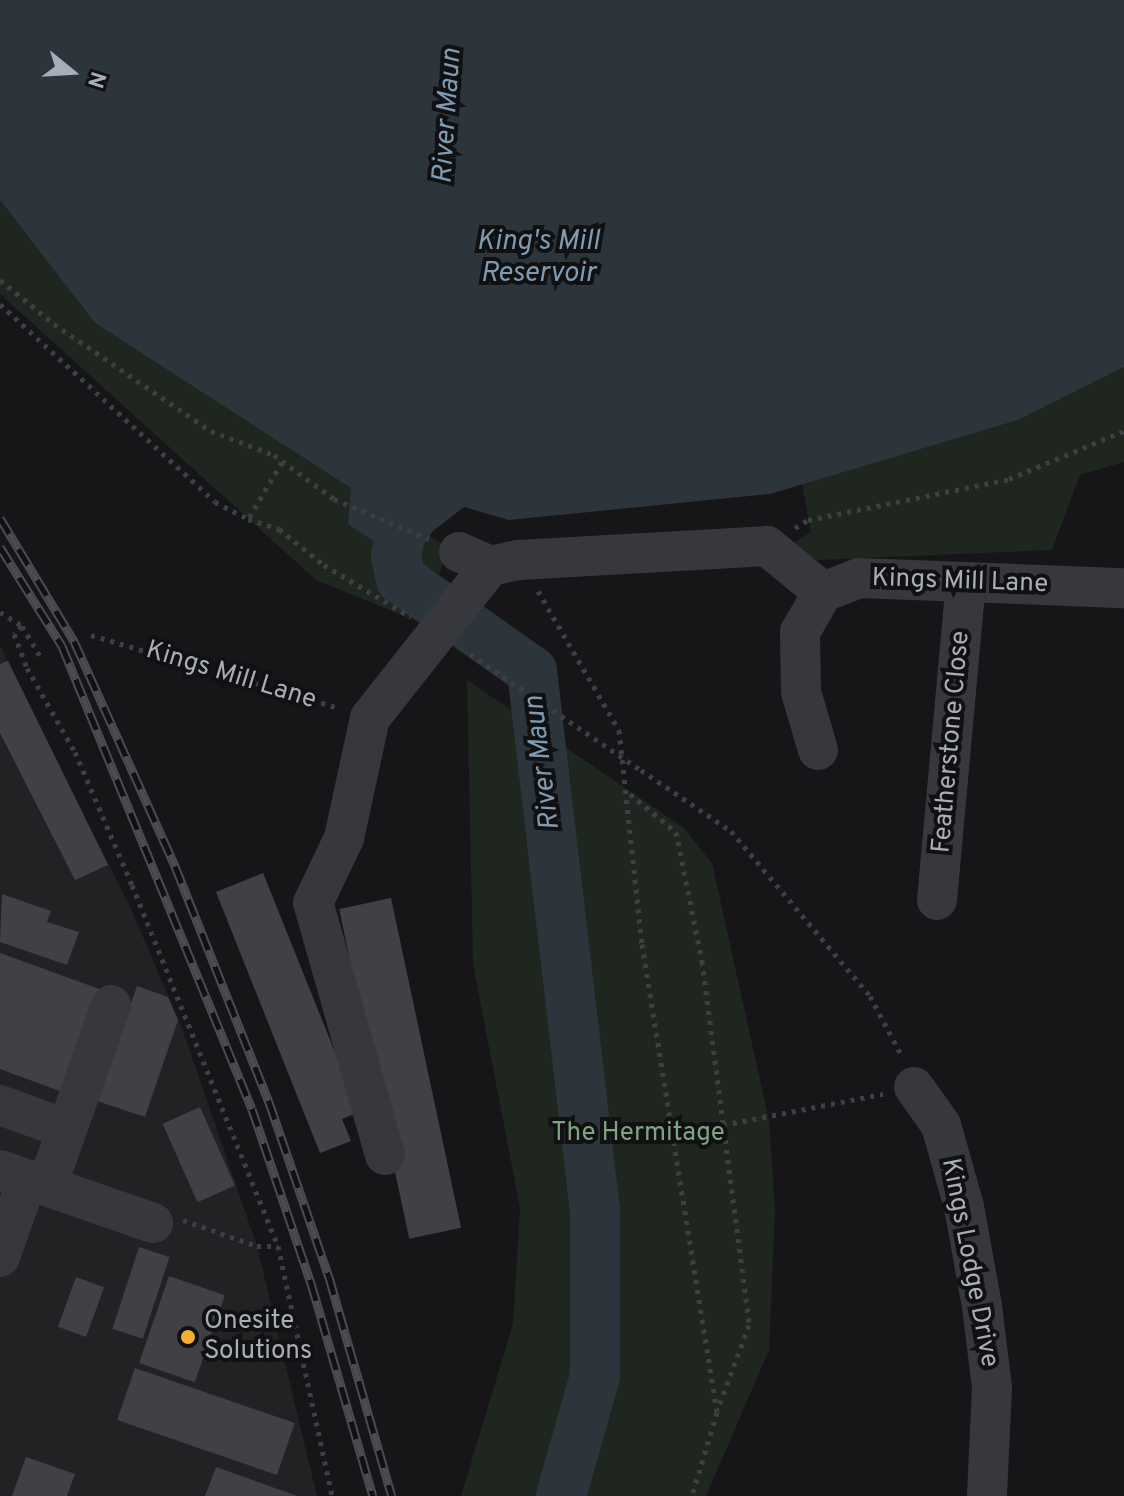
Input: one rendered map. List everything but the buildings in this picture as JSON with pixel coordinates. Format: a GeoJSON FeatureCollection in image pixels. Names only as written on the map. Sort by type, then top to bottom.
{"type":"FeatureCollection","features":[{"type":"Feature","properties":{"kind":"street"},"geometry":{"type":"LineString","coordinates":[[385,1155],[313,903],[344,838],[370,718],[485,566],[767,546],[823,592],[800,632],[801,692],[818,750]]}},
{"type":"Feature","properties":{"kind":"street","name":"Kings Mill Lane"},"geometry":{"type":"LineString","coordinates":[[823,592],[859,578],[1124,588]]}},
{"type":"Feature","properties":{"kind":"street","name":"Featherstone Close"},"geometry":{"type":"LineString","coordinates":[[937,900],[966,584]]}},
{"type":"Feature","properties":{"kind":"street"},"geometry":{"type":"LineString","coordinates":[[0,1257],[18,1191],[66,1129],[111,1005]]}},
{"type":"Feature","properties":{"kind":"street","name":"Kings Lodge Drive"},"geometry":{"type":"LineString","coordinates":[[914,1087],[941,1125],[964,1207],[982,1306],[992,1388],[987,1496]]}},
{"type":"Feature","properties":{"kind":"street"},"geometry":{"type":"LineString","coordinates":[[0,1105],[66,1129]]}},
{"type":"Feature","properties":{"kind":"street"},"geometry":{"type":"LineString","coordinates":[[18,1191],[153,1223]]}},
{"type":"Feature","properties":{"kind":"path"},"geometry":{"type":"LineString","coordinates":[[0,280],[54,324],[211,431],[259,447],[334,499],[485,566],[619,730],[629,793],[642,944],[717,1412]]}},
{"type":"Feature","properties":{"kind":"path"},"geometry":{"type":"LineString","coordinates":[[0,304],[215,502],[248,519],[279,529],[324,565],[441,623]]}},
{"type":"Feature","properties":{"kind":"path"},"geometry":{"type":"LineString","coordinates":[[767,546],[808,520],[1009,479],[1124,431]]}},
{"type":"Feature","properties":{"kind":"path"},"geometry":{"type":"LineString","coordinates":[[248,519],[282,462]]}},
{"type":"Feature","properties":{"kind":"path"},"geometry":{"type":"LineString","coordinates":[[0,612],[22,626],[40,656]]}},
{"type":"Feature","properties":{"kind":"path"},"geometry":{"type":"LineString","coordinates":[[22,626],[14,634],[27,668],[75,752],[203,1050],[278,1246],[332,1496]]}},
{"type":"Feature","properties":{"kind":"path","name":"Kings Mill Lane"},"geometry":{"type":"LineString","coordinates":[[91,635],[370,718]]}},
{"type":"Feature","properties":{"kind":"path"},"geometry":{"type":"LineString","coordinates":[[470,654],[731,831],[870,996],[898,1044],[914,1087],[723,1125]]}},
{"type":"Feature","properties":{"kind":"path"},"geometry":{"type":"LineString","coordinates":[[629,793],[676,832],[702,961],[749,1325],[717,1412],[692,1496]]}},
{"type":"Feature","properties":{"kind":"path"},"geometry":{"type":"LineString","coordinates":[[153,1223],[151,1209],[257,1246],[278,1246]]}},
{"type":"Feature","properties":{"kind":"shaded area"},"geometry":{"type":"Polygon","coordinates":[[[0,645],[132,911],[182,1028],[257,1246],[317,1496],[0,1496],[0,645]]]}},
{"type":"Feature","properties":{"kind":"green space"},"geometry":{"type":"Polygon","coordinates":[[[0,200],[95,323],[449,548],[421,623],[316,580],[0,294],[0,200]]]}},
{"type":"Feature","properties":{"kind":"green space"},"geometry":{"type":"Polygon","coordinates":[[[1124,367],[1124,462],[1080,475],[1052,550],[815,560],[792,544],[811,532],[802,484],[1018,420],[1124,367]]]}},
{"type":"Feature","properties":{"kind":"green space","name":"The Hermitage"},"geometry":{"type":"Polygon","coordinates":[[[467,680],[684,828],[712,863],[769,1120],[775,1211],[769,1350],[706,1496],[461,1496],[513,1324],[520,1208],[473,964],[467,680]]]}},
{"type":"Feature","properties":{"kind":"water","name":"King's Mill Reservoir"},"geometry":{"type":"Polygon","coordinates":[[[0,0],[1124,0],[1124,367],[1018,420],[770,494],[509,520],[464,507],[433,531],[409,565],[348,524],[351,488],[95,323],[0,200],[0,0]]]}},
{"type":"Feature","properties":{"kind":"waterway","name":"River Maun"},"geometry":{"type":"LineString","coordinates":[[409,491],[396,556],[401,579],[532,671],[595,1211],[595,1376],[561,1496]]}},
{"type":"Feature","properties":{"kind":"railway"},"geometry":{"type":"LineString","coordinates":[[0,518],[74,641],[175,866],[269,1102],[329,1277],[392,1496]]}},
{"type":"Feature","properties":{"kind":"railway"},"geometry":{"type":"LineString","coordinates":[[0,547],[62,646],[252,1109],[311,1283],[373,1496]]}},
{"type":"Feature","properties":{"kind":"place","name":"Onesite Solutions"},"geometry":{"type":"Point","coordinates":[188,1337]}}]}
